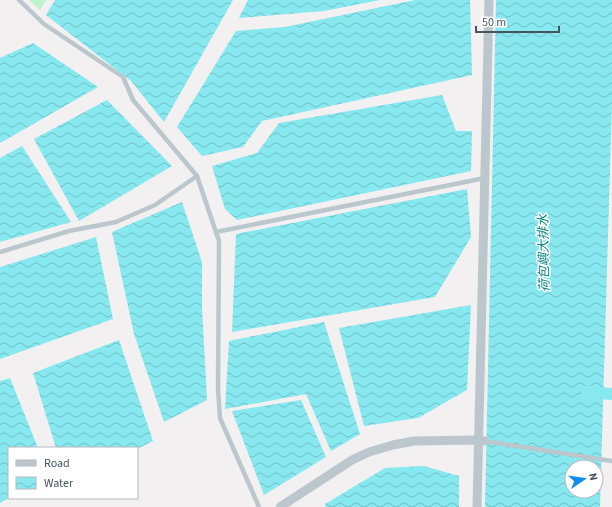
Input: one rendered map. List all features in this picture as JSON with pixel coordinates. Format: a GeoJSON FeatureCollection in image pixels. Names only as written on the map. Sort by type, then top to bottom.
{"type":"FeatureCollection","features":[{"type":"Feature","properties":{"kind":"street"},"geometry":{"type":"LineString","coordinates":[[477,507],[481,440],[489,0]]}},
{"type":"Feature","properties":{"kind":"street"},"geometry":{"type":"LineString","coordinates":[[280,507],[352,460],[369,452],[414,441],[481,440]]}},
{"type":"Feature","properties":{"kind":"lane"},"geometry":{"type":"LineString","coordinates":[[19,0],[44,24],[123,77],[133,100],[197,176],[219,241],[218,389],[220,418],[259,507]]}},
{"type":"Feature","properties":{"kind":"lane"},"geometry":{"type":"LineString","coordinates":[[0,252],[69,231],[116,222],[155,205],[197,176]]}},
{"type":"Feature","properties":{"kind":"lane"},"geometry":{"type":"LineString","coordinates":[[216,232],[485,178]]}},
{"type":"Feature","properties":{"kind":"lane"},"geometry":{"type":"LineString","coordinates":[[481,440],[612,461]]}},
{"type":"Feature","properties":{"kind":"green space"},"geometry":{"type":"Polygon","coordinates":[[[29,0],[46,0],[40,10],[29,0]]]}},
{"type":"Feature","properties":{"kind":"water"},"geometry":{"type":"Polygon","coordinates":[[[55,0],[233,0],[164,122],[131,81],[46,15],[55,0]]]}},
{"type":"Feature","properties":{"kind":"water"},"geometry":{"type":"Polygon","coordinates":[[[248,0],[380,0],[324,11],[239,18],[248,0]]]}},
{"type":"Feature","properties":{"kind":"water"},"geometry":{"type":"Polygon","coordinates":[[[415,0],[470,0],[472,75],[262,121],[243,147],[202,156],[177,127],[236,31],[285,27],[415,0]]]}},
{"type":"Feature","properties":{"kind":"water","name":"荷包嶼大排水"},"geometry":{"type":"Polygon","coordinates":[[[496,0],[612,0],[612,102],[601,459],[564,459],[564,499],[600,499],[600,507],[485,507],[496,0]]]}},
{"type":"Feature","properties":{"kind":"water"},"geometry":{"type":"Polygon","coordinates":[[[33,43],[98,87],[0,143],[0,58],[33,43]]]}},
{"type":"Feature","properties":{"kind":"water"},"geometry":{"type":"Polygon","coordinates":[[[442,95],[456,131],[472,131],[471,171],[237,220],[225,209],[212,166],[257,153],[279,123],[442,95]]]}},
{"type":"Feature","properties":{"kind":"water"},"geometry":{"type":"Polygon","coordinates":[[[107,100],[172,166],[79,221],[34,139],[107,100]]]}},
{"type":"Feature","properties":{"kind":"water"},"geometry":{"type":"Polygon","coordinates":[[[22,146],[71,222],[0,242],[0,158],[22,146]]]}},
{"type":"Feature","properties":{"kind":"water"},"geometry":{"type":"Polygon","coordinates":[[[467,189],[471,237],[435,297],[232,332],[236,234],[467,189]]]}},
{"type":"Feature","properties":{"kind":"water"},"geometry":{"type":"Polygon","coordinates":[[[182,202],[202,262],[202,307],[207,400],[164,422],[134,334],[112,232],[182,202]]]}},
{"type":"Feature","properties":{"kind":"water"},"geometry":{"type":"Polygon","coordinates":[[[96,237],[113,319],[0,359],[0,267],[96,237]]]}},
{"type":"Feature","properties":{"kind":"water"},"geometry":{"type":"Polygon","coordinates":[[[471,305],[467,390],[418,418],[364,426],[339,328],[471,305]]]}},
{"type":"Feature","properties":{"kind":"water"},"geometry":{"type":"Polygon","coordinates":[[[324,322],[360,434],[331,451],[306,394],[225,409],[229,341],[324,322]]]}},
{"type":"Feature","properties":{"kind":"water"},"geometry":{"type":"Polygon","coordinates":[[[119,340],[153,441],[138,448],[138,447],[56,447],[33,373],[119,340]]]}},
{"type":"Feature","properties":{"kind":"water"},"geometry":{"type":"Polygon","coordinates":[[[10,378],[38,447],[8,447],[8,499],[0,503],[0,381],[10,378]]]}},
{"type":"Feature","properties":{"kind":"water"},"geometry":{"type":"Polygon","coordinates":[[[301,400],[326,457],[264,495],[232,411],[301,400]]]}},
{"type":"Feature","properties":{"kind":"water"},"geometry":{"type":"Polygon","coordinates":[[[424,466],[459,476],[459,507],[325,507],[325,504],[385,468],[424,466]]]}},
{"type":"Feature","properties":{"kind":"waterway"},"geometry":{"type":"LineString","coordinates":[[587,392],[612,394]]}}]}
